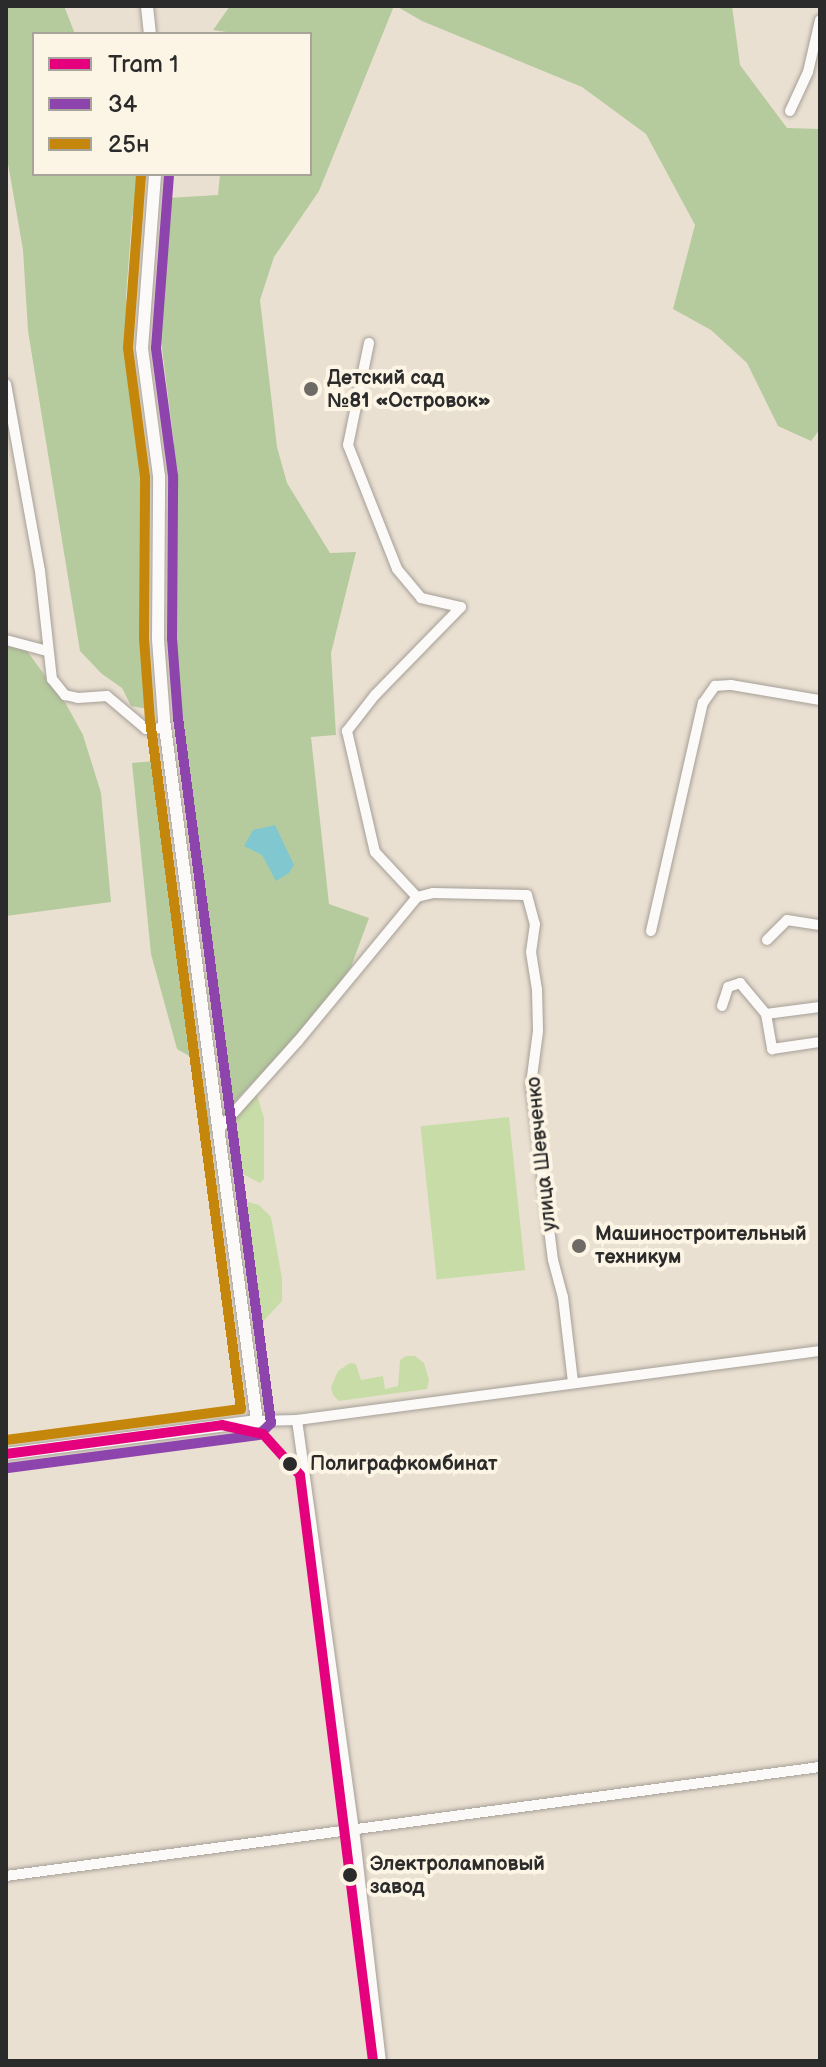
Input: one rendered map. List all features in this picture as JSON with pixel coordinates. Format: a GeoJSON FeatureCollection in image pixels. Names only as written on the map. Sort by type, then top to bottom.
{"type":"FeatureCollection","features":[{"type":"Feature","properties":{"kind":"main road"},"geometry":{"type":"LineString","coordinates":[[147,6],[150,32]]}},
{"type":"Feature","properties":{"kind":"main road"},"geometry":{"type":"LineString","coordinates":[[6,1454],[257,1421],[165,728],[158,639],[159,476],[142,348],[155,176]]}},
{"type":"Feature","properties":{"kind":"street"},"geometry":{"type":"LineString","coordinates":[[790,111],[808,72],[820,20]]}},
{"type":"Feature","properties":{"kind":"street"},"geometry":{"type":"LineString","coordinates":[[219,1129],[298,1041],[417,897],[375,852],[347,731],[375,695],[461,607],[421,598],[397,569],[348,445],[369,343]]}},
{"type":"Feature","properties":{"kind":"street"},"geometry":{"type":"LineString","coordinates":[[6,384],[40,571],[52,679],[65,695],[78,698],[107,696],[146,729],[165,728]]}},
{"type":"Feature","properties":{"kind":"street"},"geometry":{"type":"LineString","coordinates":[[6,640],[47,651]]}},
{"type":"Feature","properties":{"kind":"street"},"geometry":{"type":"LineString","coordinates":[[651,931],[703,703],[715,686],[731,685],[820,700]]}},
{"type":"Feature","properties":{"kind":"street","name":"улица Шевченко"},"geometry":{"type":"LineString","coordinates":[[417,897],[433,893],[527,895],[535,924],[531,952],[538,1031],[531,1084],[553,1260],[563,1297],[573,1382]]}},
{"type":"Feature","properties":{"kind":"street"},"geometry":{"type":"LineString","coordinates":[[767,940],[787,920],[820,925]]}},
{"type":"Feature","properties":{"kind":"street"},"geometry":{"type":"LineString","coordinates":[[722,1006],[728,987],[740,983],[766,1014],[772,1049],[820,1042]]}},
{"type":"Feature","properties":{"kind":"street"},"geometry":{"type":"LineString","coordinates":[[766,1014],[820,1007]]}},
{"type":"Feature","properties":{"kind":"street"},"geometry":{"type":"LineString","coordinates":[[257,1421],[297,1420],[820,1351]]}},
{"type":"Feature","properties":{"kind":"street"},"geometry":{"type":"LineString","coordinates":[[297,1420],[354,1829],[381,2061]]}},
{"type":"Feature","properties":{"kind":"street"},"geometry":{"type":"LineString","coordinates":[[6,1876],[820,1767]]}},
{"type":"Feature","properties":{"kind":"green space"},"geometry":{"type":"Polygon","coordinates":[[[6,6],[64,6],[74,32],[32,32],[32,176],[147,176],[132,217],[126,297],[146,511],[148,709],[131,706],[122,688],[102,674],[80,651],[28,331],[23,250],[6,152],[6,6]]]}},
{"type":"Feature","properties":{"kind":"green space"},"geometry":{"type":"Polygon","coordinates":[[[230,6],[394,6],[319,191],[274,257],[260,300],[277,447],[287,483],[330,553],[356,552],[331,653],[336,735],[311,737],[329,904],[369,918],[351,967],[318,1013],[226,1111],[175,694],[174,444],[158,317],[168,198],[218,195],[220,176],[312,176],[312,32],[213,30],[230,6]]]}},
{"type":"Feature","properties":{"kind":"green space"},"geometry":{"type":"Polygon","coordinates":[[[396,6],[732,6],[740,65],[787,128],[820,129],[820,429],[811,441],[778,426],[747,363],[711,330],[673,309],[695,225],[646,134],[582,87],[422,21],[396,6]]]}},
{"type":"Feature","properties":{"kind":"green space"},"geometry":{"type":"Polygon","coordinates":[[[6,645],[24,647],[66,704],[83,735],[101,793],[111,902],[6,916],[6,645]]]}},
{"type":"Feature","properties":{"kind":"green space"},"geometry":{"type":"Polygon","coordinates":[[[154,761],[211,1134],[202,1130],[191,1057],[177,1049],[151,954],[132,763],[154,761]]]}},
{"type":"Feature","properties":{"kind":"green space"},"geometry":{"type":"Polygon","coordinates":[[[256,1092],[264,1118],[264,1179],[260,1183],[237,1171],[235,1121],[256,1092]]]}},
{"type":"Feature","properties":{"kind":"green space"},"geometry":{"type":"Polygon","coordinates":[[[509,1117],[525,1270],[437,1279],[420,1126],[509,1117]]]}},
{"type":"Feature","properties":{"kind":"green space"},"geometry":{"type":"Polygon","coordinates":[[[241,1200],[259,1205],[271,1217],[282,1278],[282,1301],[259,1326],[241,1200]]]}},
{"type":"Feature","properties":{"kind":"green space"},"geometry":{"type":"Polygon","coordinates":[[[415,1356],[424,1363],[429,1380],[427,1389],[339,1401],[333,1395],[331,1387],[338,1371],[350,1363],[356,1364],[361,1380],[383,1376],[385,1389],[398,1386],[400,1360],[415,1356]]]}},
{"type":"Feature","properties":{"kind":"water"},"geometry":{"type":"Polygon","coordinates":[[[275,825],[294,865],[289,873],[276,881],[262,855],[244,846],[253,830],[275,825]]]}},
{"type":"Feature","properties":{"kind":"tram line","name":"1"},"geometry":{"type":"LineString","coordinates":[[6,1454],[222,1425],[263,1434],[300,1475],[373,2061]]}},
{"type":"Feature","properties":{"kind":"transit line","name":"25н"},"geometry":{"type":"LineString","coordinates":[[6,1440],[241,1409],[150,720],[144,639],[145,477],[128,348],[141,176]]}},
{"type":"Feature","properties":{"kind":"transit line","name":"34"},"geometry":{"type":"LineString","coordinates":[[8,1468],[259,1435],[271,1423],[178,718],[172,639],[173,476],[156,348],[169,176]]}},
{"type":"Feature","properties":{"kind":"place","name":"Детский сад №81 «Островок»"},"geometry":{"type":"Point","coordinates":[311,389]}},
{"type":"Feature","properties":{"kind":"place","name":"Машиностроительный техникум"},"geometry":{"type":"Point","coordinates":[579,1246]}},
{"type":"Feature","properties":{"kind":"place","name":"Полиграфкомбинат"},"geometry":{"type":"Point","coordinates":[290,1464]}},
{"type":"Feature","properties":{"kind":"place","name":"Электроламповый завод"},"geometry":{"type":"Point","coordinates":[350,1875]}}]}
